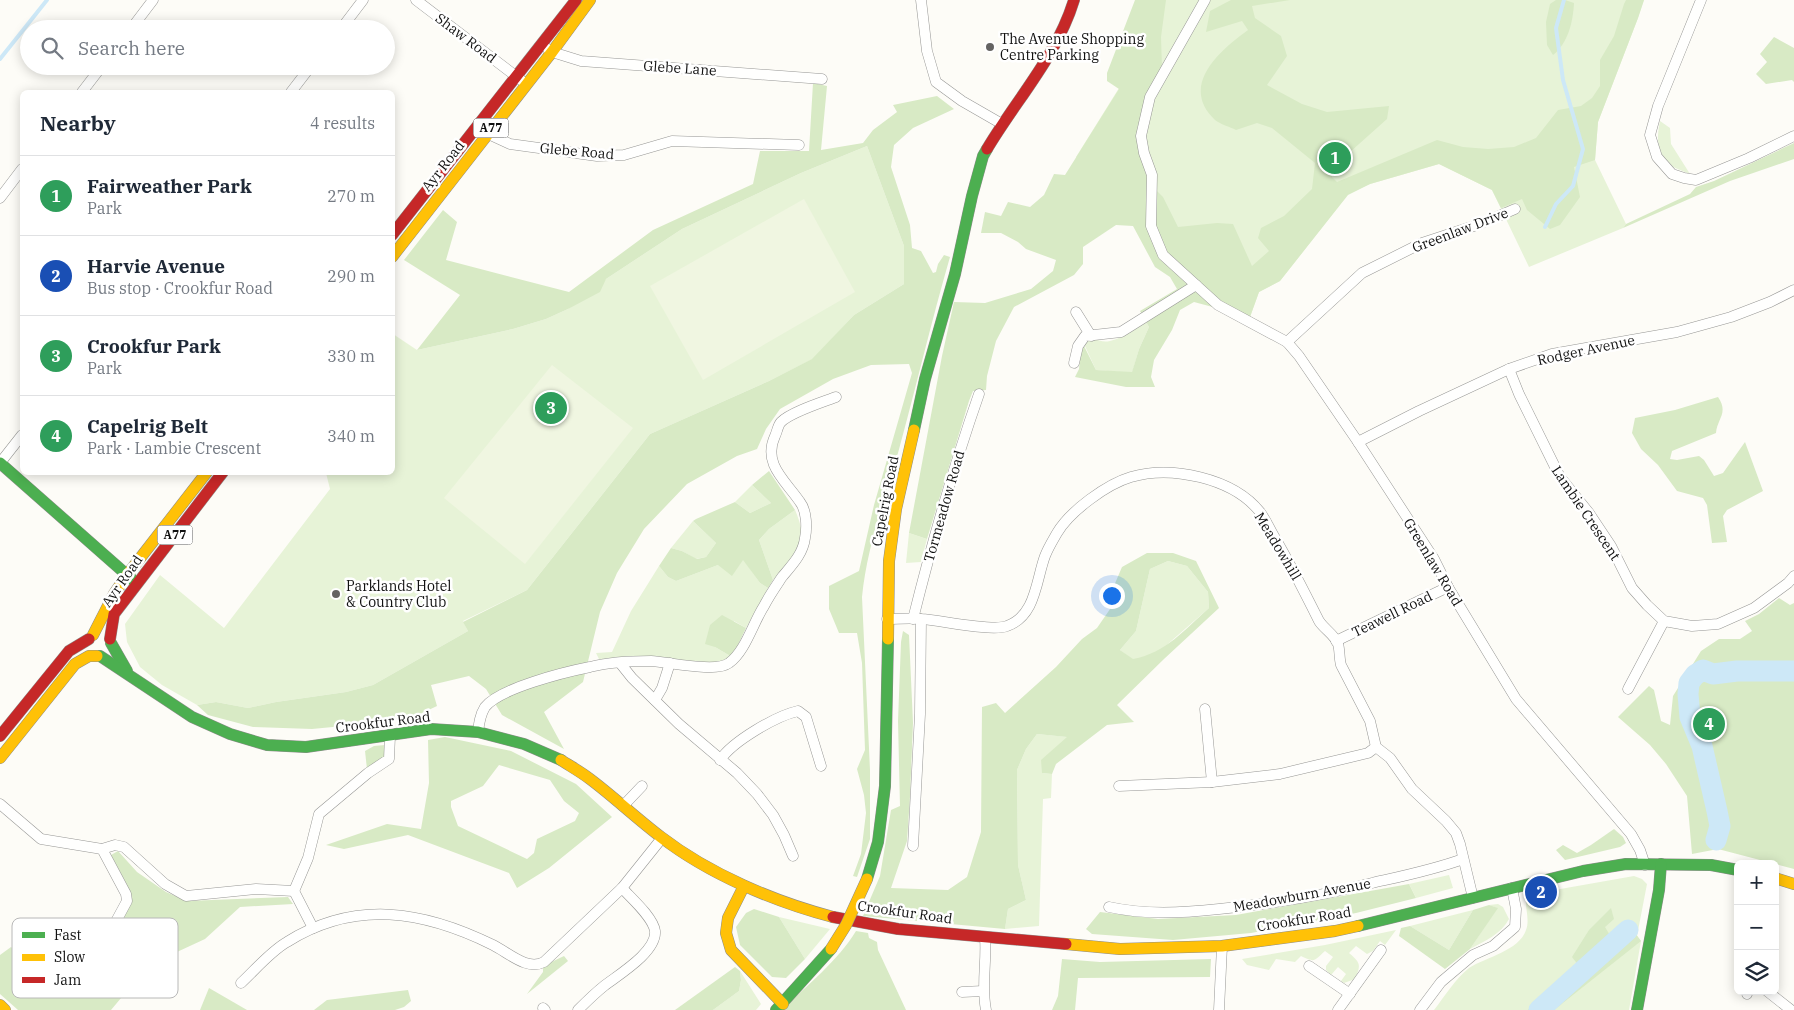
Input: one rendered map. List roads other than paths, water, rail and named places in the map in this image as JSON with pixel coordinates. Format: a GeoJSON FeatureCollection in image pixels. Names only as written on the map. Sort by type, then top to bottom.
{"type":"FeatureCollection","features":[{"type":"Feature","properties":{"kind":"street"},"geometry":{"type":"LineString","coordinates":[[138,20],[153,0]]}},
{"type":"Feature","properties":{"kind":"street"},"geometry":{"type":"LineString","coordinates":[[348,20],[363,0]]}},
{"type":"Feature","properties":{"kind":"street","name":"Shaw Road"},"geometry":{"type":"LineString","coordinates":[[416,0],[527,84]]}},
{"type":"Feature","properties":{"kind":"street","name":"Ayr Road"},"geometry":{"type":"LineString","coordinates":[[395,231],[576,0]]}},
{"type":"Feature","properties":{"kind":"street","name":"Ayr Road"},"geometry":{"type":"LineString","coordinates":[[395,253],[486,134],[552,52],[590,0]]}},
{"type":"Feature","properties":{"kind":"street"},"geometry":{"type":"LineString","coordinates":[[922,0],[927,51],[936,82],[962,101],[1002,124]]}},
{"type":"Feature","properties":{"kind":"street","name":"Capelrig Road"},"geometry":{"type":"LineString","coordinates":[[780,1007],[831,948],[846,925],[867,879],[878,842],[885,786],[889,561],[896,509],[925,379],[955,274],[983,156],[1002,124],[1039,72],[1068,20],[1074,0]]}},
{"type":"Feature","properties":{"kind":"street","name":"Greenlaw Road"},"geometry":{"type":"LineString","coordinates":[[1204,0],[1150,98],[1141,136],[1144,153],[1152,176],[1151,226],[1163,254],[1218,305],[1287,342],[1299,356],[1358,442],[1434,559],[1448,587],[1516,699],[1631,834],[1640,850],[1645,865]]}},
{"type":"Feature","properties":{"kind":"street"},"geometry":{"type":"LineString","coordinates":[[1702,0],[1658,106],[1650,135],[1657,157],[1672,174],[1696,180],[1749,158],[1792,133]]}},
{"type":"Feature","properties":{"kind":"street","name":"Glebe Lane"},"geometry":{"type":"LineString","coordinates":[[541,44],[552,52],[581,61],[822,79]]}},
{"type":"Feature","properties":{"kind":"street"},"geometry":{"type":"LineString","coordinates":[[84,90],[95,75]]}},
{"type":"Feature","properties":{"kind":"street"},"geometry":{"type":"LineString","coordinates":[[293,90],[304,75]]}},
{"type":"Feature","properties":{"kind":"street","name":"Glebe Road"},"geometry":{"type":"LineString","coordinates":[[477,126],[486,134],[510,144],[597,156],[624,155],[672,141],[799,145]]}},
{"type":"Feature","properties":{"kind":"street"},"geometry":{"type":"LineString","coordinates":[[0,198],[20,172]]}},
{"type":"Feature","properties":{"kind":"street","name":"Greenlaw Drive"},"geometry":{"type":"LineString","coordinates":[[1287,342],[1362,273],[1422,243],[1480,224],[1515,209]]}},
{"type":"Feature","properties":{"kind":"street"},"geometry":{"type":"LineString","coordinates":[[1074,363],[1078,346],[1085,336],[1121,332],[1196,285]]}},
{"type":"Feature","properties":{"kind":"street","name":"Rodger Avenue"},"geometry":{"type":"LineString","coordinates":[[1358,442],[1509,369],[1552,354],[1686,330],[1731,317],[1770,302],[1794,290]]}},
{"type":"Feature","properties":{"kind":"street"},"geometry":{"type":"LineString","coordinates":[[1076,312],[1091,336]]}},
{"type":"Feature","properties":{"kind":"street","name":"Lambie Crescent"},"geometry":{"type":"LineString","coordinates":[[1509,369],[1560,477],[1589,513],[1611,546],[1632,588],[1664,621]]}},
{"type":"Feature","properties":{"kind":"street","name":"Tormeadow Road"},"geometry":{"type":"LineString","coordinates":[[913,846],[920,714],[917,619],[935,533],[963,439],[979,394]]}},
{"type":"Feature","properties":{"kind":"street"},"geometry":{"type":"LineString","coordinates":[[478,732],[480,716],[486,706],[509,690],[592,666],[650,661],[712,668],[726,666],[737,657],[764,606],[796,560],[805,540],[806,522],[802,503],[778,474],[771,457],[770,448],[773,440],[781,422],[794,414],[836,397]]}},
{"type":"Feature","properties":{"kind":"street"},"geometry":{"type":"LineString","coordinates":[[20,438],[0,463],[136,583]]}},
{"type":"Feature","properties":{"kind":"street","name":"Meadowhill"},"geometry":{"type":"LineString","coordinates":[[887,619],[917,619],[1006,627],[1020,619],[1028,609],[1045,556],[1058,532],[1069,518],[1088,501],[1130,477],[1154,472],[1196,475],[1224,485],[1259,512],[1290,563],[1319,621],[1336,641],[1341,664],[1370,720],[1376,747]]}},
{"type":"Feature","properties":{"kind":"street","name":"Ayr Road"},"geometry":{"type":"LineString","coordinates":[[91,637],[127,574],[206,475]]}},
{"type":"Feature","properties":{"kind":"street","name":"Ayr Road"},"geometry":{"type":"LineString","coordinates":[[111,641],[114,614],[221,475]]}},
{"type":"Feature","properties":{"kind":"street"},"geometry":{"type":"LineString","coordinates":[[1628,689],[1664,621],[1692,626],[1718,624],[1754,608],[1788,583],[1794,576]]}},
{"type":"Feature","properties":{"kind":"street","name":"Teawell Road"},"geometry":{"type":"LineString","coordinates":[[1336,641],[1448,587]]}},
{"type":"Feature","properties":{"kind":"street"},"geometry":{"type":"LineString","coordinates":[[0,736],[69,651],[91,637],[102,633],[106,634],[111,641],[109,651],[99,656],[89,656],[75,664],[0,758]]}},
{"type":"Feature","properties":{"kind":"street"},"geometry":{"type":"LineString","coordinates":[[91,637],[88,646],[90,651],[99,656]]}},
{"type":"Feature","properties":{"kind":"street","name":"Crookfur Road"},"geometry":{"type":"LineString","coordinates":[[111,641],[129,674]]}},
{"type":"Feature","properties":{"kind":"street","name":"Crookfur Road"},"geometry":{"type":"LineString","coordinates":[[99,656],[192,717],[230,734],[267,745],[306,747],[431,729],[478,732],[524,744],[559,759],[589,778],[662,838],[700,862],[744,886],[797,907],[832,917],[882,926],[1120,949],[1222,946],[1335,932],[1583,871],[1626,864],[1711,865],[1734,869]]}},
{"type":"Feature","properties":{"kind":"street"},"geometry":{"type":"LineString","coordinates":[[620,663],[627,673],[679,724],[737,773],[757,794],[773,815],[793,856]]}},
{"type":"Feature","properties":{"kind":"street"},"geometry":{"type":"LineString","coordinates":[[655,700],[662,688],[670,663]]}},
{"type":"Feature","properties":{"kind":"street"},"geometry":{"type":"LineString","coordinates":[[1206,708],[1212,782]]}},
{"type":"Feature","properties":{"kind":"street"},"geometry":{"type":"LineString","coordinates":[[720,760],[726,751],[738,742],[786,714],[798,711],[806,716],[821,766]]}},
{"type":"Feature","properties":{"kind":"street"},"geometry":{"type":"LineString","coordinates":[[294,891],[308,858],[319,814],[389,759],[390,736]]}},
{"type":"Feature","properties":{"kind":"street"},"geometry":{"type":"LineString","coordinates":[[1119,786],[1212,782],[1280,774],[1368,752],[1376,747],[1390,758],[1412,789],[1446,820],[1456,834],[1472,898]]}},
{"type":"Feature","properties":{"kind":"street"},"geometry":{"type":"LineString","coordinates":[[623,806],[642,786]]}},
{"type":"Feature","properties":{"kind":"street"},"geometry":{"type":"LineString","coordinates":[[0,804],[42,839],[102,849],[115,845],[124,847],[165,884],[186,896],[256,889],[294,891]]}},
{"type":"Feature","properties":{"kind":"street"},"geometry":{"type":"LineString","coordinates":[[241,982],[285,942],[313,928],[351,917],[376,914],[408,915],[436,922],[492,945],[528,965],[538,965],[544,962],[622,888],[662,838]]}},
{"type":"Feature","properties":{"kind":"street"},"geometry":{"type":"LineString","coordinates":[[102,849],[126,894],[127,900],[117,918]]}},
{"type":"Feature","properties":{"kind":"street","name":"Meadowburn Avenue"},"geometry":{"type":"LineString","coordinates":[[1109,907],[1129,911],[1184,912],[1260,905],[1338,892],[1439,868],[1463,859]]}},
{"type":"Feature","properties":{"kind":"street"},"geometry":{"type":"LineString","coordinates":[[1637,1010],[1659,890],[1661,864]]}},
{"type":"Feature","properties":{"kind":"street"},"geometry":{"type":"LineString","coordinates":[[1779,879],[1794,884]]}},
{"type":"Feature","properties":{"kind":"street"},"geometry":{"type":"LineString","coordinates":[[744,886],[728,918],[726,934],[731,950],[780,1007]]}},
{"type":"Feature","properties":{"kind":"street"},"geometry":{"type":"LineString","coordinates":[[578,1010],[634,963],[652,945],[655,931],[649,919],[622,888]]}},
{"type":"Feature","properties":{"kind":"street"},"geometry":{"type":"LineString","coordinates":[[1420,1010],[1441,982],[1449,975],[1473,955],[1493,946],[1515,927],[1516,909],[1512,888]]}},
{"type":"Feature","properties":{"kind":"street"},"geometry":{"type":"LineString","coordinates":[[294,891],[313,928]]}},
{"type":"Feature","properties":{"kind":"street"},"geometry":{"type":"LineString","coordinates":[[985,937],[983,991],[986,1010]]}},
{"type":"Feature","properties":{"kind":"street"},"geometry":{"type":"LineString","coordinates":[[1219,1010],[1222,946]]}},
{"type":"Feature","properties":{"kind":"street"},"geometry":{"type":"LineString","coordinates":[[1338,1010],[1381,950]]}},
{"type":"Feature","properties":{"kind":"street"},"geometry":{"type":"LineString","coordinates":[[1309,966],[1350,994]]}},
{"type":"Feature","properties":{"kind":"street"},"geometry":{"type":"LineString","coordinates":[[962,992],[983,991]]}},
{"type":"Feature","properties":{"kind":"street"},"geometry":{"type":"LineString","coordinates":[[1771,995],[1791,1010]]}},
{"type":"Feature","properties":{"kind":"street"},"geometry":{"type":"LineString","coordinates":[[0,1005],[5,1010]]}},
{"type":"Feature","properties":{"kind":"waterway"},"geometry":{"type":"LineString","coordinates":[[31,20],[47,0]]}},
{"type":"Feature","properties":{"kind":"waterway"},"geometry":{"type":"LineString","coordinates":[[1545,227],[1556,204],[1573,186],[1583,149],[1563,80],[1556,28],[1564,0]]}},
{"type":"Feature","properties":{"kind":"waterway"},"geometry":{"type":"LineString","coordinates":[[0,59],[20,34]]}},
{"type":"Feature","properties":{"kind":"waterway"},"geometry":{"type":"LineString","coordinates":[[1716,840],[1720,826],[1702,746],[1690,717],[1689,683],[1695,675],[1703,670],[1713,674],[1737,671],[1794,671]]}},
{"type":"Feature","properties":{"kind":"waterway"},"geometry":{"type":"LineString","coordinates":[[1539,1010],[1628,930]]}},
{"type":"Feature","properties":{"kind":"place","name":"The Avenue Shopping Centre Parking"},"geometry":{"type":"Point","coordinates":[990,47]}},
{"type":"Feature","properties":{"kind":"place","name":"Fairweather Park"},"geometry":{"type":"Point","coordinates":[1335,158]}},
{"type":"Feature","properties":{"kind":"place","name":"Crookfur Park"},"geometry":{"type":"Point","coordinates":[551,408]}},
{"type":"Feature","properties":{"kind":"place","name":"Parklands Hotel & Country Club"},"geometry":{"type":"Point","coordinates":[336,594]}},
{"type":"Feature","properties":{"kind":"place","name":"Capelrig Belt"},"geometry":{"type":"Point","coordinates":[1709,724]}},
{"type":"Feature","properties":{"kind":"place","name":"Harvie Avenue"},"geometry":{"type":"Point","coordinates":[1541,892]}}]}
